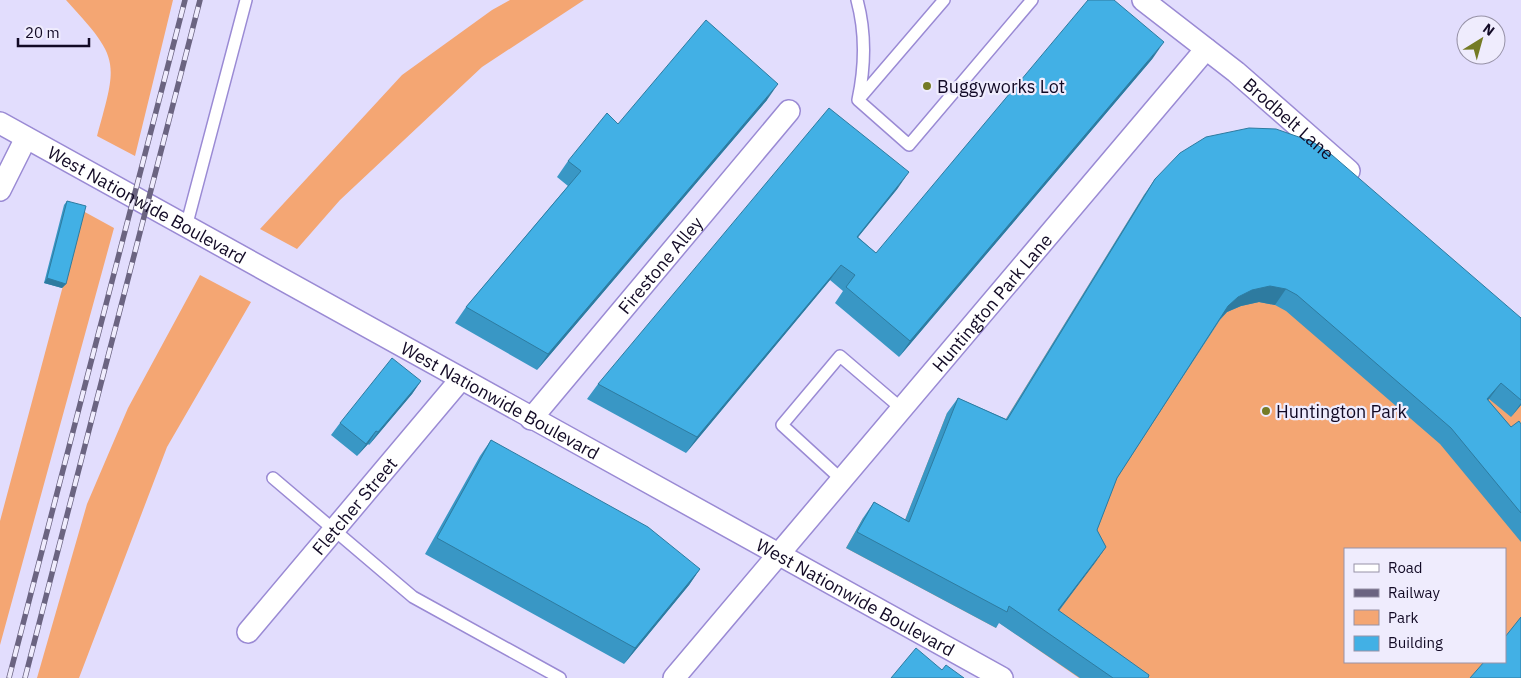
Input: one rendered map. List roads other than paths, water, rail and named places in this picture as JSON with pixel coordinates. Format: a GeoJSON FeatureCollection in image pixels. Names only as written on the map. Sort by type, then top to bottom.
{"type":"FeatureCollection","features":[{"type":"Feature","properties":{"kind":"street","name":"Brodbelt Lane"},"geometry":{"type":"LineString","coordinates":[[1143,0],[1206,49],[1364,183]]}},
{"type":"Feature","properties":{"kind":"street","name":"Huntington Park Lane"},"geometry":{"type":"LineString","coordinates":[[674,678],[1206,49]]}},
{"type":"Feature","properties":{"kind":"street","name":"Firestone Alley"},"geometry":{"type":"LineString","coordinates":[[531,419],[789,110]]}},
{"type":"Feature","properties":{"kind":"street","name":"West Nationwide Boulevard"},"geometry":{"type":"LineString","coordinates":[[0,123],[531,419],[1002,678]]}},
{"type":"Feature","properties":{"kind":"street"},"geometry":{"type":"LineString","coordinates":[[0,190],[26,138]]}},
{"type":"Feature","properties":{"kind":"street","name":"Fletcher Street"},"geometry":{"type":"LineString","coordinates":[[248,632],[462,380]]}},
{"type":"Feature","properties":{"kind":"lane"},"geometry":{"type":"LineString","coordinates":[[186,227],[246,0]]}},
{"type":"Feature","properties":{"kind":"lane"},"geometry":{"type":"LineString","coordinates":[[857,0],[862,19],[864,72],[858,100]]}},
{"type":"Feature","properties":{"kind":"lane"},"geometry":{"type":"LineString","coordinates":[[858,100],[944,0]]}},
{"type":"Feature","properties":{"kind":"lane"},"geometry":{"type":"LineString","coordinates":[[858,100],[909,145],[1032,0]]}},
{"type":"Feature","properties":{"kind":"lane"},"geometry":{"type":"LineString","coordinates":[[842,480],[782,426],[840,356],[902,409]]}},
{"type":"Feature","properties":{"kind":"lane"},"geometry":{"type":"LineString","coordinates":[[273,478],[412,597],[560,678]]}},
{"type":"Feature","properties":{"kind":"railway"},"geometry":{"type":"LineString","coordinates":[[9,678],[185,0]]}},
{"type":"Feature","properties":{"kind":"railway"},"geometry":{"type":"LineString","coordinates":[[25,678],[200,0]]}},
{"type":"Feature","properties":{"kind":"place","name":"Buggyworks Lot"},"geometry":{"type":"Point","coordinates":[927,86]}},
{"type":"Feature","properties":{"kind":"place","name":"Huntington Park"},"geometry":{"type":"Point","coordinates":[1266,411]}}]}
